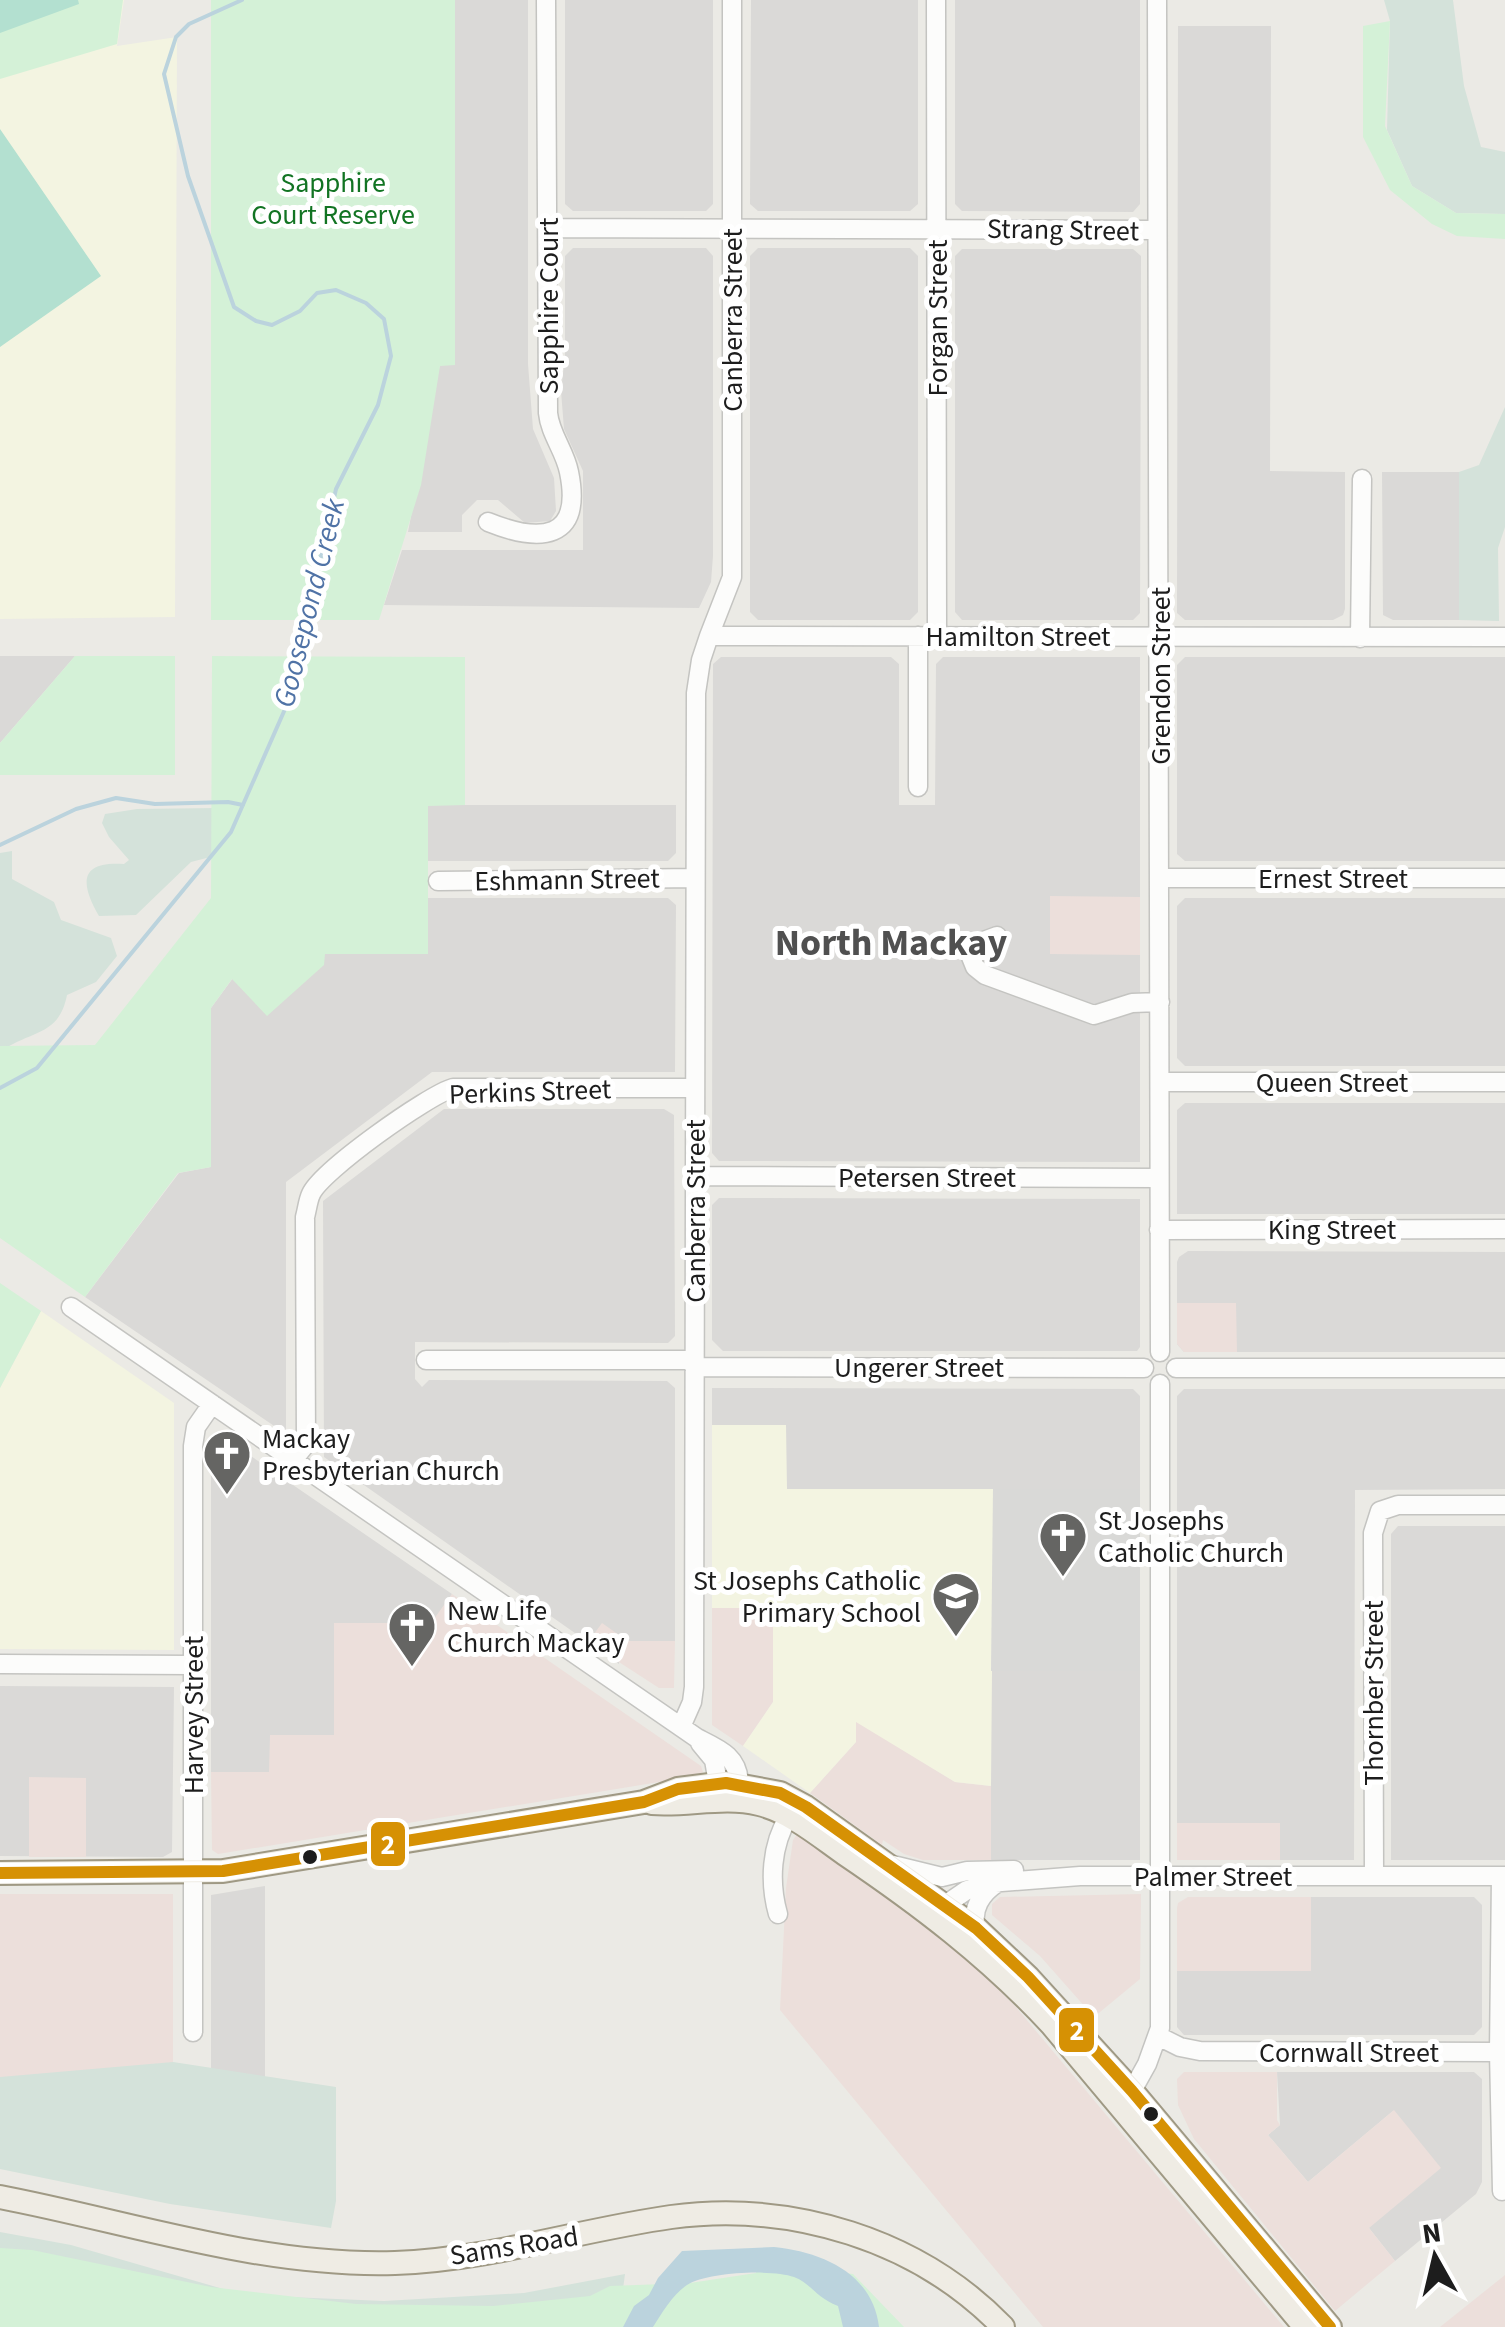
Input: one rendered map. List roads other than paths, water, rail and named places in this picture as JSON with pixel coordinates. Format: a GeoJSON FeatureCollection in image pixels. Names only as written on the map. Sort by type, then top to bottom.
{"type":"FeatureCollection","features":[{"type":"Feature","properties":{"kind":"main road"},"geometry":{"type":"LineString","coordinates":[[0,1873],[223,1872],[644,1802],[678,1790],[806,1806],[886,1863],[1120,2086]]}},
{"type":"Feature","properties":{"kind":"main road"},"geometry":{"type":"LineString","coordinates":[[749,1797],[937,1909],[976,1928],[1028,1977],[1241,2234],[1330,2327]]}},
{"type":"Feature","properties":{"kind":"main road","name":"Sams Road"},"geometry":{"type":"LineString","coordinates":[[0,2197],[291,2258],[395,2263],[488,2252],[671,2217],[729,2213],[788,2218],[851,2233],[896,2251],[959,2288],[1004,2327]]}},
{"type":"Feature","properties":{"kind":"main road"},"geometry":{"type":"LineString","coordinates":[[1241,2234],[1305,2327]]}},
{"type":"Feature","properties":{"kind":"street","name":"Sapphire Court"},"geometry":{"type":"LineString","coordinates":[[488,522],[516,534],[551,534],[570,516],[569,472],[549,425],[548,413],[546,0]]}},
{"type":"Feature","properties":{"kind":"street","name":"Canberra Street"},"geometry":{"type":"LineString","coordinates":[[681,1727],[694,1686],[696,692],[699,666],[732,577],[732,0]]}},
{"type":"Feature","properties":{"kind":"street","name":"Forgan Street"},"geometry":{"type":"LineString","coordinates":[[936,0],[937,636]]}},
{"type":"Feature","properties":{"kind":"street","name":"Grendon Street"},"geometry":{"type":"LineString","coordinates":[[1157,0],[1160,1352]]}},
{"type":"Feature","properties":{"kind":"street","name":"Strang Street"},"geometry":{"type":"LineString","coordinates":[[548,228],[1157,230]]}},
{"type":"Feature","properties":{"kind":"street"},"geometry":{"type":"LineString","coordinates":[[1360,638],[1362,479]]}},
{"type":"Feature","properties":{"kind":"street","name":"Hamilton Street"},"geometry":{"type":"LineString","coordinates":[[710,636],[1505,637]]}},
{"type":"Feature","properties":{"kind":"street"},"geometry":{"type":"LineString","coordinates":[[918,636],[918,788]]}},
{"type":"Feature","properties":{"kind":"street","name":"Eshmann Street"},"geometry":{"type":"LineString","coordinates":[[438,881],[695,878]]}},
{"type":"Feature","properties":{"kind":"street","name":"Ernest Street"},"geometry":{"type":"LineString","coordinates":[[1160,878],[1505,878]]}},
{"type":"Feature","properties":{"kind":"street"},"geometry":{"type":"LineString","coordinates":[[997,936],[958,942],[985,976],[1082,1014],[1094,1015],[1132,1003],[1160,1002]]}},
{"type":"Feature","properties":{"kind":"street","name":"Queen Street"},"geometry":{"type":"LineString","coordinates":[[1160,1082],[1505,1082]]}},
{"type":"Feature","properties":{"kind":"street","name":"Perkins Street"},"geometry":{"type":"LineString","coordinates":[[293,1460],[306,1444],[306,1217],[311,1192],[325,1176],[425,1100],[453,1088],[695,1088]]}},
{"type":"Feature","properties":{"kind":"street","name":"Petersen Street"},"geometry":{"type":"LineString","coordinates":[[694,1176],[1159,1178]]}},
{"type":"Feature","properties":{"kind":"street","name":"King Street"},"geometry":{"type":"LineString","coordinates":[[1159,1230],[1505,1229]]}},
{"type":"Feature","properties":{"kind":"street"},"geometry":{"type":"LineString","coordinates":[[71,1307],[697,1738],[778,1836],[774,1858],[778,1914]]}},
{"type":"Feature","properties":{"kind":"street"},"geometry":{"type":"LineString","coordinates":[[1160,1352],[1170,1356],[1176,1368],[1173,1378],[1160,1384],[1147,1378],[1144,1368],[1148,1359],[1160,1352]]}},
{"type":"Feature","properties":{"kind":"street","name":"Ungerer Street"},"geometry":{"type":"LineString","coordinates":[[426,1360],[1144,1368]]}},
{"type":"Feature","properties":{"kind":"street"},"geometry":{"type":"LineString","coordinates":[[1176,1368],[1505,1368]]}},
{"type":"Feature","properties":{"kind":"street"},"geometry":{"type":"LineString","coordinates":[[1120,2086],[1155,2044],[1160,1384]]}},
{"type":"Feature","properties":{"kind":"street","name":"Harvey Street"},"geometry":{"type":"LineString","coordinates":[[193,2032],[193,1446],[196,1428],[212,1404]]}},
{"type":"Feature","properties":{"kind":"street","name":"Thornber Street"},"geometry":{"type":"LineString","coordinates":[[1374,1876],[1372,1532],[1380,1511],[1398,1505],[1505,1505]]}},
{"type":"Feature","properties":{"kind":"street"},"geometry":{"type":"LineString","coordinates":[[0,1664],[194,1665]]}},
{"type":"Feature","properties":{"kind":"street"},"geometry":{"type":"LineString","coordinates":[[886,1863],[937,1876],[1006,1870],[1080,1876]]}},
{"type":"Feature","properties":{"kind":"street"},"geometry":{"type":"LineString","coordinates":[[937,1909],[954,1875]]}},
{"type":"Feature","properties":{"kind":"street","name":"Palmer Street"},"geometry":{"type":"LineString","coordinates":[[937,1909],[972,1887],[1080,1876],[1503,1876]]}},
{"type":"Feature","properties":{"kind":"street"},"geometry":{"type":"LineString","coordinates":[[1502,2192],[1498,2052],[1503,1876]]}},
{"type":"Feature","properties":{"kind":"street"},"geometry":{"type":"LineString","coordinates":[[976,1928],[974,1916],[980,1898],[988,1888],[1002,1882]]}},
{"type":"Feature","properties":{"kind":"street","name":"Cornwall Street"},"geometry":{"type":"LineString","coordinates":[[1155,2044],[1200,2051],[1498,2052]]}},
{"type":"Feature","properties":{"kind":"water"},"geometry":{"type":"Polygon","coordinates":[[[774,2247],[810,2254],[843,2269],[867,2293],[879,2327],[843,2327],[838,2306],[800,2280],[756,2273],[696,2281],[677,2293],[653,2327],[623,2327],[634,2306],[649,2295],[682,2251],[774,2247]]]}},
{"type":"Feature","properties":{"kind":"waterway","name":"Goosepond Creek"},"geometry":{"type":"LineString","coordinates":[[0,1088],[37,1068],[231,832],[289,700],[336,489],[378,405],[391,356],[384,319],[366,303],[336,290],[317,293],[300,311],[272,325],[256,321],[234,307],[188,176],[164,74],[176,37],[189,24],[242,0]]}},
{"type":"Feature","properties":{"kind":"waterway"},"geometry":{"type":"LineString","coordinates":[[0,845],[76,809],[116,798],[155,804],[243,805]]}},
{"type":"Feature","properties":{"kind":"place","name":"Mackay Presbyterian Church"},"geometry":{"type":"Point","coordinates":[227,1496]}},
{"type":"Feature","properties":{"kind":"place","name":"St Josephs Catholic Church"},"geometry":{"type":"Point","coordinates":[1063,1578]}},
{"type":"Feature","properties":{"kind":"place","name":"St Josephs Catholic Primary School"},"geometry":{"type":"Point","coordinates":[956,1638]}},
{"type":"Feature","properties":{"kind":"place","name":"New Life Church Mackay"},"geometry":{"type":"Point","coordinates":[412,1668]}},
{"type":"Feature","properties":{"kind":"district","name":"North Mackay"},"geometry":{"type":"Point","coordinates":[891,942]}},
{"type":"Feature","properties":{"kind":"park label","name":"Sapphire Court Reserve"},"geometry":{"type":"Point","coordinates":[333,198]}}]}
